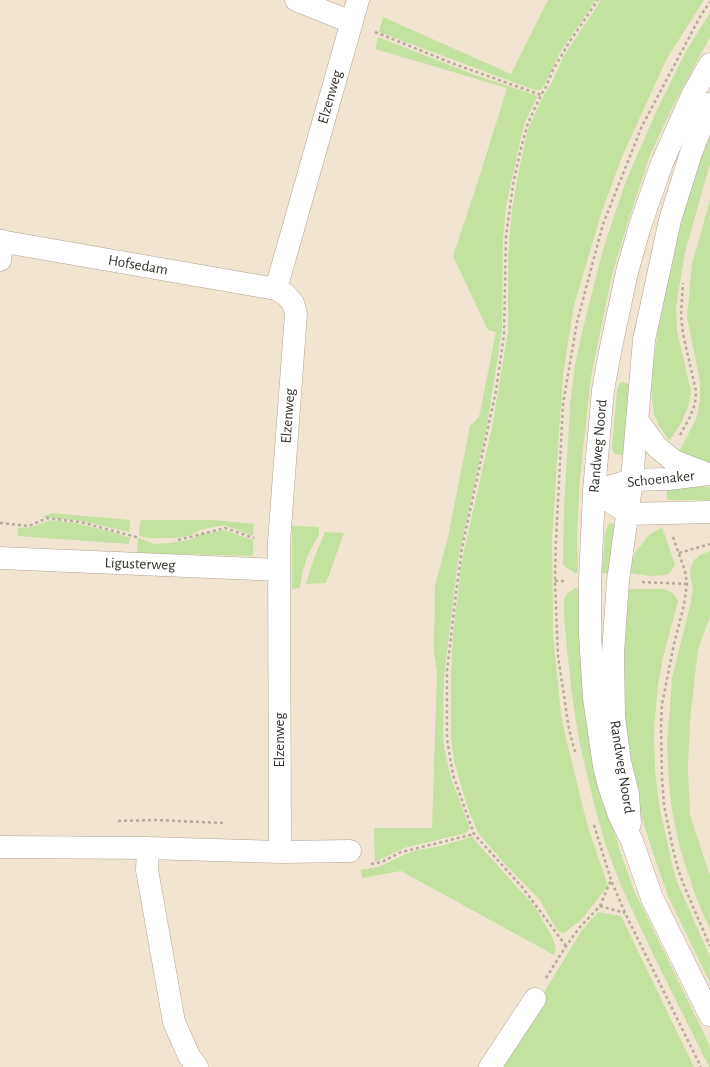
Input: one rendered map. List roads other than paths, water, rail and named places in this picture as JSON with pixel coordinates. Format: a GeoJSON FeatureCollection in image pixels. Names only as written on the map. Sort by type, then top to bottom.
{"type":"FeatureCollection","features":[{"type":"Feature","properties":{"kind":"street"},"geometry":{"type":"LineString","coordinates":[[296,0],[351,22]]}},
{"type":"Feature","properties":{"kind":"street","name":"Elzenweg"},"geometry":{"type":"LineString","coordinates":[[280,852],[279,542],[296,314],[293,303],[286,295],[276,289],[358,0]]}},
{"type":"Feature","properties":{"kind":"street","name":"Randweg Noord"},"geometry":{"type":"LineString","coordinates":[[710,64],[692,96],[662,163],[626,272],[603,390],[594,491],[590,581],[590,634],[594,698],[604,766],[609,786],[618,815],[632,841],[652,898],[710,1015]]}},
{"type":"Feature","properties":{"kind":"street","name":"Randweg Noord"},"geometry":{"type":"LineString","coordinates":[[632,841],[628,794],[616,740],[613,686],[613,653],[618,581],[632,480],[644,340],[654,288],[670,220],[691,153],[710,104]]}},
{"type":"Feature","properties":{"kind":"street","name":"Hofsedam"},"geometry":{"type":"LineString","coordinates":[[1,247],[276,289]]}},
{"type":"Feature","properties":{"kind":"street","name":"Schoenaker"},"geometry":{"type":"LineString","coordinates":[[637,420],[645,433],[667,456],[674,461],[710,474]]}},
{"type":"Feature","properties":{"kind":"street","name":"Schoenaker"},"geometry":{"type":"LineString","coordinates":[[594,491],[632,480],[668,479],[710,474]]}},
{"type":"Feature","properties":{"kind":"street","name":"Schoenaker"},"geometry":{"type":"LineString","coordinates":[[594,491],[628,514]]}},
{"type":"Feature","properties":{"kind":"street"},"geometry":{"type":"LineString","coordinates":[[628,514],[710,512]]}},
{"type":"Feature","properties":{"kind":"street","name":"Ligusterweg"},"geometry":{"type":"LineString","coordinates":[[0,558],[280,570]]}},
{"type":"Feature","properties":{"kind":"street"},"geometry":{"type":"LineString","coordinates":[[0,847],[148,848],[280,852],[350,851]]}},
{"type":"Feature","properties":{"kind":"street"},"geometry":{"type":"LineString","coordinates":[[148,848],[147,870],[174,1022],[189,1056],[197,1067]]}},
{"type":"Feature","properties":{"kind":"street"},"geometry":{"type":"LineString","coordinates":[[490,1067],[534,999]]}}]}
